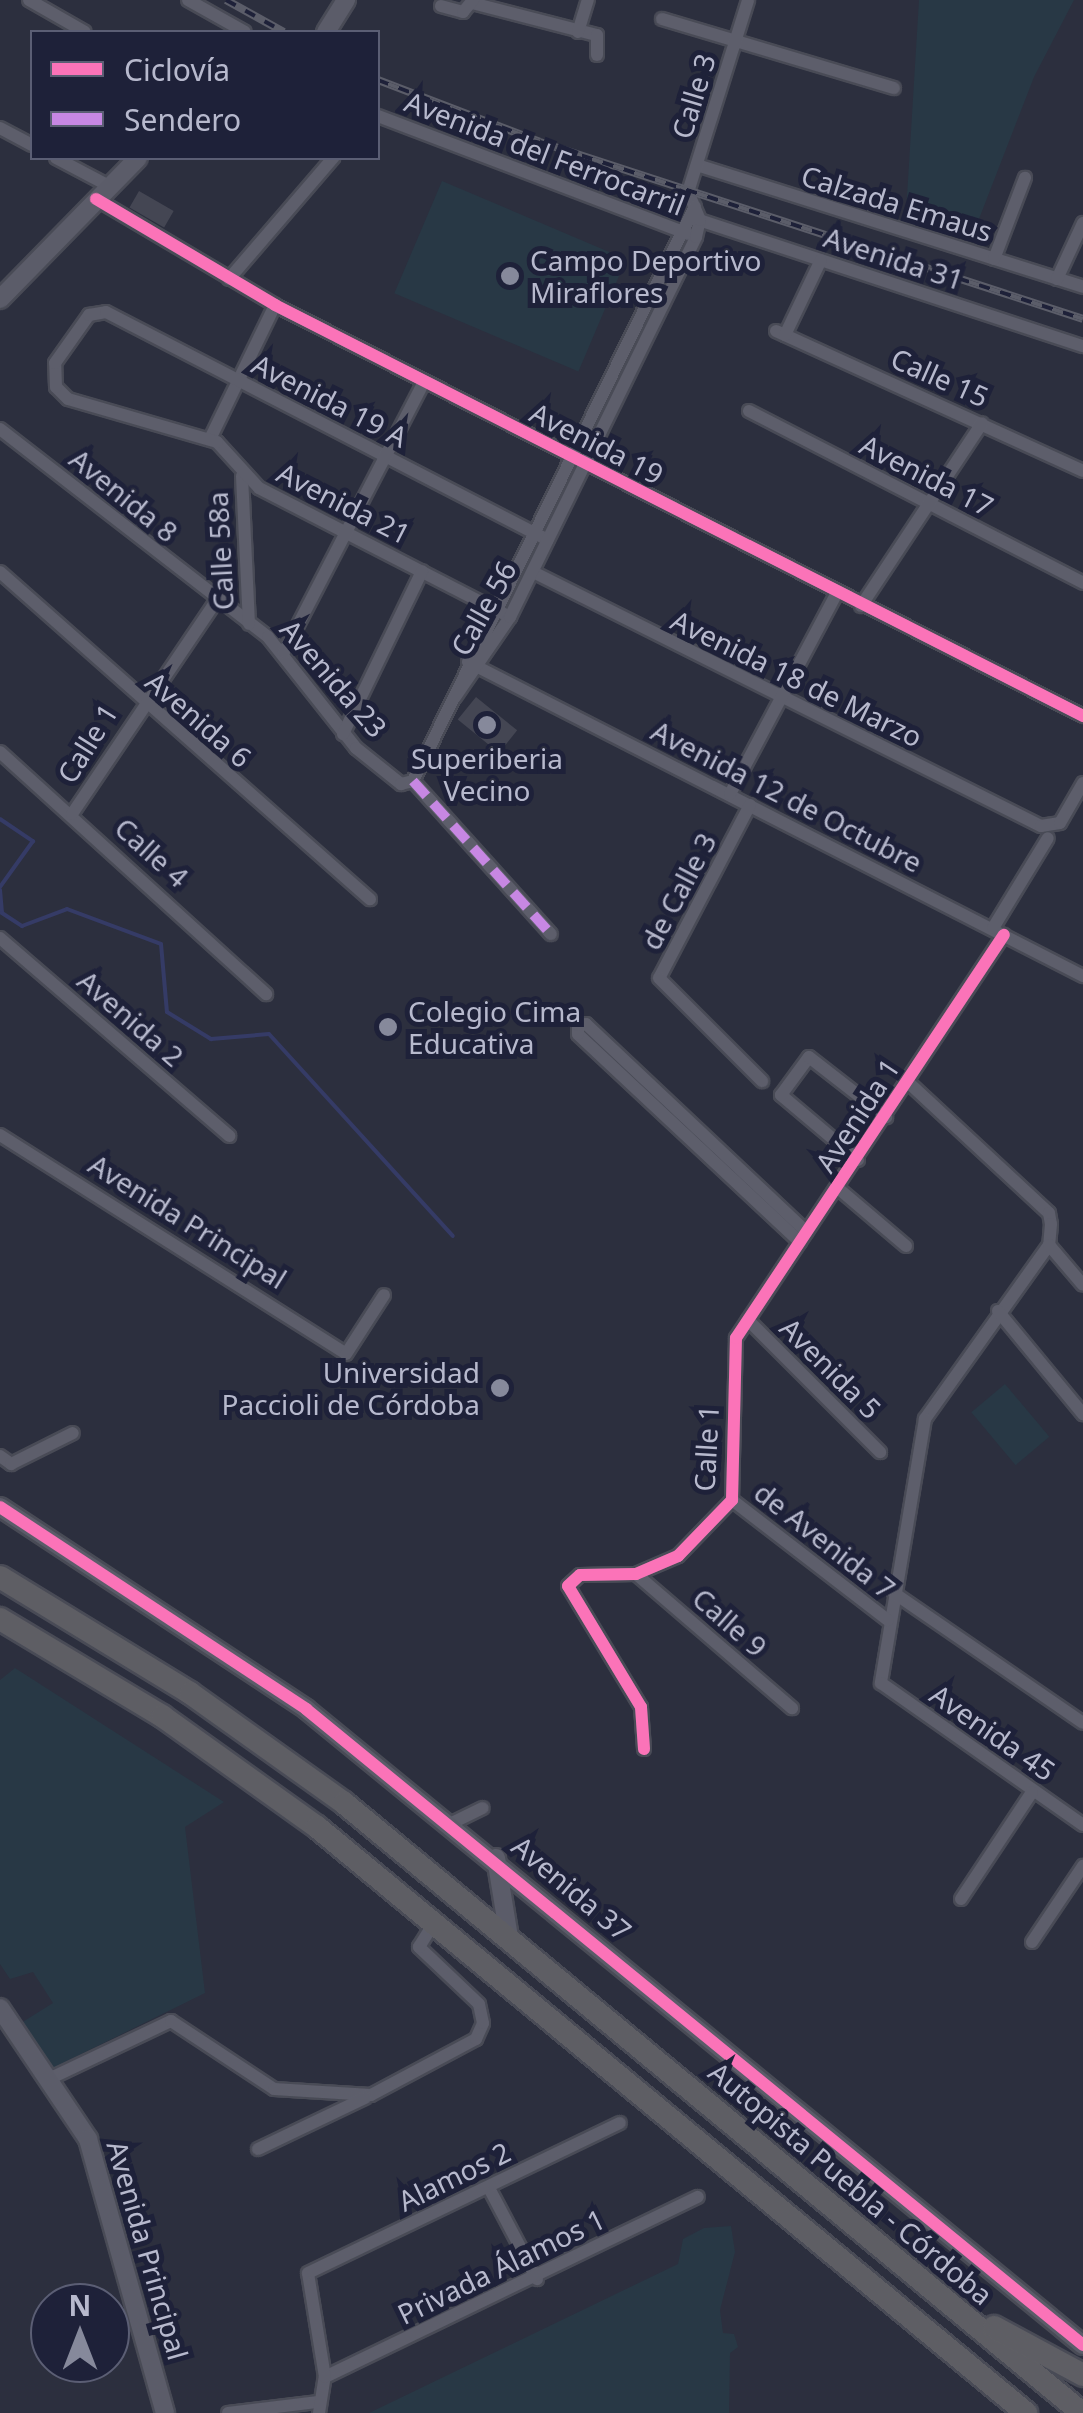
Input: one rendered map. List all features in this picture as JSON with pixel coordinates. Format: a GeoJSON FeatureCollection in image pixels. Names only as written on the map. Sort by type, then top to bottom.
{"type":"FeatureCollection","features":[{"type":"Feature","properties":{"kind":"highway","name":"Autopista Puebla - Córdoba"},"geometry":{"type":"LineString","coordinates":[[0,1577],[266,1744],[509,1937],[1082,2413]]}},
{"type":"Feature","properties":{"kind":"highway"},"geometry":{"type":"LineString","coordinates":[[0,1619],[216,1752],[435,1921],[1026,2413]]}},
{"type":"Feature","properties":{"kind":"highway"},"geometry":{"type":"LineString","coordinates":[[940,2297],[1083,2375]]}},
{"type":"Feature","properties":{"kind":"street"},"geometry":{"type":"LineString","coordinates":[[188,0],[242,30]]}},
{"type":"Feature","properties":{"kind":"street"},"geometry":{"type":"LineString","coordinates":[[327,30],[346,0]]}},
{"type":"Feature","properties":{"kind":"street"},"geometry":{"type":"LineString","coordinates":[[578,32],[588,0]]}},
{"type":"Feature","properties":{"kind":"street","name":"Calle 3"},"geometry":{"type":"LineString","coordinates":[[694,215],[688,192],[748,0]]}},
{"type":"Feature","properties":{"kind":"street"},"geometry":{"type":"LineString","coordinates":[[37,2],[82,30]]}},
{"type":"Feature","properties":{"kind":"street"},"geometry":{"type":"LineString","coordinates":[[442,6],[463,12],[473,2],[597,35],[597,55]]}},
{"type":"Feature","properties":{"kind":"street"},"geometry":{"type":"LineString","coordinates":[[662,18],[894,88]]}},
{"type":"Feature","properties":{"kind":"street","name":"Avenida del Ferrocarril"},"geometry":{"type":"LineString","coordinates":[[380,117],[696,237]]}},
{"type":"Feature","properties":{"kind":"street"},"geometry":{"type":"LineString","coordinates":[[0,128],[30,144]]}},
{"type":"Feature","properties":{"kind":"street","name":"Avenida 19"},"geometry":{"type":"LineString","coordinates":[[59,160],[229,278],[275,305],[571,459],[1083,716]]}},
{"type":"Feature","properties":{"kind":"street"},"geometry":{"type":"LineString","coordinates":[[0,299],[136,160]]}},
{"type":"Feature","properties":{"kind":"street"},"geometry":{"type":"LineString","coordinates":[[229,278],[332,160]]}},
{"type":"Feature","properties":{"kind":"street","name":"Calzada Emaus"},"geometry":{"type":"LineString","coordinates":[[697,165],[1083,287]]}},
{"type":"Feature","properties":{"kind":"street"},"geometry":{"type":"LineString","coordinates":[[994,259],[1024,178]]}},
{"type":"Feature","properties":{"kind":"street","name":"Calle 56"},"geometry":{"type":"LineString","coordinates":[[413,781],[503,613],[534,533],[681,232],[694,215]]}},
{"type":"Feature","properties":{"kind":"street","name":"Calle 56"},"geometry":{"type":"LineString","coordinates":[[503,613],[533,572],[696,237],[694,215]]}},
{"type":"Feature","properties":{"kind":"street","name":"Avenida 31"},"geometry":{"type":"LineString","coordinates":[[694,215],[1083,346]]}},
{"type":"Feature","properties":{"kind":"street"},"geometry":{"type":"LineString","coordinates":[[1057,279],[1083,223]]}},
{"type":"Feature","properties":{"kind":"street","name":"Calle 15"},"geometry":{"type":"LineString","coordinates":[[821,260],[781,333],[1083,470]]}},
{"type":"Feature","properties":{"kind":"street"},"geometry":{"type":"LineString","coordinates":[[210,439],[275,305]]}},
{"type":"Feature","properties":{"kind":"street","name":"Avenida 19 A"},"geometry":{"type":"LineString","coordinates":[[210,439],[101,413],[56,387],[55,363],[89,315],[106,312],[548,540]]}},
{"type":"Feature","properties":{"kind":"street"},"geometry":{"type":"LineString","coordinates":[[284,652],[349,534],[424,382]]}},
{"type":"Feature","properties":{"kind":"street","name":"Avenida 17"},"geometry":{"type":"LineString","coordinates":[[749,410],[1083,583]]}},
{"type":"Feature","properties":{"kind":"street"},"geometry":{"type":"LineString","coordinates":[[861,606],[982,423]]}},
{"type":"Feature","properties":{"kind":"street","name":"Avenida 8"},"geometry":{"type":"LineString","coordinates":[[0,429],[216,601]]}},
{"type":"Feature","properties":{"kind":"street","name":"Avenida 21"},"geometry":{"type":"LineString","coordinates":[[210,439],[242,476],[503,613]]}},
{"type":"Feature","properties":{"kind":"street","name":"Calle 58a"},"geometry":{"type":"LineString","coordinates":[[242,476],[249,624]]}},
{"type":"Feature","properties":{"kind":"street"},"geometry":{"type":"LineString","coordinates":[[343,734],[422,571]]}},
{"type":"Feature","properties":{"kind":"street","name":"Avenida 18 de Marzo"},"geometry":{"type":"LineString","coordinates":[[533,572],[1045,832]]}},
{"type":"Feature","properties":{"kind":"street","name":"Avenida 6"},"geometry":{"type":"LineString","coordinates":[[1,575],[141,704],[370,898]]}},
{"type":"Feature","properties":{"kind":"street"},"geometry":{"type":"LineString","coordinates":[[730,794],[836,593]]}},
{"type":"Feature","properties":{"kind":"street","name":"Avenida 23"},"geometry":{"type":"LineString","coordinates":[[216,601],[284,652],[343,734],[402,784],[413,781]]}},
{"type":"Feature","properties":{"kind":"street","name":"Calle 1"},"geometry":{"type":"LineString","coordinates":[[72,814],[141,704],[216,601]]}},
{"type":"Feature","properties":{"kind":"street","name":"Avenida 12 de Octubre"},"geometry":{"type":"LineString","coordinates":[[474,666],[1083,976]]}},
{"type":"Feature","properties":{"kind":"street","name":"Calle 4"},"geometry":{"type":"LineString","coordinates":[[0,752],[266,994]]}},
{"type":"Feature","properties":{"kind":"street"},"geometry":{"type":"LineString","coordinates":[[413,781],[551,934]]}},
{"type":"Feature","properties":{"kind":"street","name":"Avenida 1"},"geometry":{"type":"LineString","coordinates":[[748,1320],[909,1082],[999,932],[1045,832],[1060,823],[1083,783]]}},
{"type":"Feature","properties":{"kind":"street","name":"de Calle 3"},"geometry":{"type":"LineString","coordinates":[[750,804],[660,978],[762,1082]]}},
{"type":"Feature","properties":{"kind":"street","name":"Avenida 2"},"geometry":{"type":"LineString","coordinates":[[0,938],[229,1136]]}},
{"type":"Feature","properties":{"kind":"street"},"geometry":{"type":"LineString","coordinates":[[586,1024],[804,1237],[578,1034],[578,1025],[586,1024]]}},
{"type":"Feature","properties":{"kind":"street"},"geometry":{"type":"LineString","coordinates":[[858,1160],[781,1095],[809,1057],[886,1117]]}},
{"type":"Feature","properties":{"kind":"street"},"geometry":{"type":"LineString","coordinates":[[909,1082],[1048,1213],[1049,1245],[1083,1285]]}},
{"type":"Feature","properties":{"kind":"street","name":"Avenida Principal"},"geometry":{"type":"LineString","coordinates":[[0,1135],[346,1354],[384,1295]]}},
{"type":"Feature","properties":{"kind":"street"},"geometry":{"type":"LineString","coordinates":[[839,1189],[906,1246]]}},
{"type":"Feature","properties":{"kind":"street"},"geometry":{"type":"LineString","coordinates":[[888,1620],[925,1419],[1049,1245]]}},
{"type":"Feature","properties":{"kind":"street"},"geometry":{"type":"LineString","coordinates":[[998,1312],[1083,1414]]}},
{"type":"Feature","properties":{"kind":"street","name":"Calle 1"},"geometry":{"type":"LineString","coordinates":[[644,1749],[641,1706],[568,1586],[580,1575],[636,1574],[691,1548],[732,1500],[734,1352],[748,1320]]}},
{"type":"Feature","properties":{"kind":"street","name":"Avenida 5"},"geometry":{"type":"LineString","coordinates":[[748,1320],[880,1452]]}},
{"type":"Feature","properties":{"kind":"street"},"geometry":{"type":"LineString","coordinates":[[0,1456],[11,1464],[74,1434]]}},
{"type":"Feature","properties":{"kind":"street","name":"de Avenida 7"},"geometry":{"type":"LineString","coordinates":[[732,1500],[888,1620]]}},
{"type":"Feature","properties":{"kind":"street","name":"Avenida 37"},"geometry":{"type":"LineString","coordinates":[[0,1507],[306,1709],[496,1858],[1083,2345]]}},
{"type":"Feature","properties":{"kind":"street","name":"Calle 9"},"geometry":{"type":"LineString","coordinates":[[636,1574],[792,1708]]}},
{"type":"Feature","properties":{"kind":"street"},"geometry":{"type":"LineString","coordinates":[[894,1593],[1083,1723]]}},
{"type":"Feature","properties":{"kind":"street","name":"Avenida 45"},"geometry":{"type":"LineString","coordinates":[[888,1620],[880,1676],[1032,1792],[1083,1824]]}},
{"type":"Feature","properties":{"kind":"street"},"geometry":{"type":"LineString","coordinates":[[961,1899],[1032,1792]]}},
{"type":"Feature","properties":{"kind":"street"},"geometry":{"type":"LineString","coordinates":[[452,1824],[482,1808]]}},
{"type":"Feature","properties":{"kind":"street"},"geometry":{"type":"LineString","coordinates":[[496,1858],[509,1937]]}},
{"type":"Feature","properties":{"kind":"street"},"geometry":{"type":"LineString","coordinates":[[1032,1942],[1083,1866]]}},
{"type":"Feature","properties":{"kind":"street"},"geometry":{"type":"LineString","coordinates":[[258,2149],[476,2039],[482,2023],[480,2004],[419,1947],[435,1921]]}},
{"type":"Feature","properties":{"kind":"street","name":"Avenida Principal"},"geometry":{"type":"LineString","coordinates":[[0,2008],[51,2078],[95,2159],[164,2413]]}},
{"type":"Feature","properties":{"kind":"street"},"geometry":{"type":"LineString","coordinates":[[51,2078],[170,2021],[274,2089],[371,2095]]}},
{"type":"Feature","properties":{"kind":"street","name":"Alamos 2"},"geometry":{"type":"LineString","coordinates":[[325,2377],[308,2272],[620,2123]]}},
{"type":"Feature","properties":{"kind":"street"},"geometry":{"type":"LineString","coordinates":[[489,2188],[537,2280]]}},
{"type":"Feature","properties":{"kind":"street","name":"Privada Álamos 1"},"geometry":{"type":"LineString","coordinates":[[325,2377],[537,2280],[698,2197]]}},
{"type":"Feature","properties":{"kind":"street"},"geometry":{"type":"LineString","coordinates":[[228,2413],[318,2408],[325,2377]]}},
{"type":"Feature","properties":{"kind":"shaded area"},"geometry":{"type":"Polygon","coordinates":[[[919,0],[1074,0],[1034,77],[972,237],[906,213],[919,0]]]}},
{"type":"Feature","properties":{"kind":"shaded area","name":"Campo Deportivo Miraflores"},"geometry":{"type":"Polygon","coordinates":[[[442,181],[626,259],[578,371],[394,293],[442,181]]]}},
{"type":"Feature","properties":{"kind":"shaded area"},"geometry":{"type":"Polygon","coordinates":[[[1005,1384],[1049,1437],[1016,1465],[971,1412],[1005,1384]]]}},
{"type":"Feature","properties":{"kind":"shaded area"},"geometry":{"type":"Polygon","coordinates":[[[15,1668],[224,1802],[185,1827],[205,1993],[53,2068],[21,2023],[53,2003],[33,1972],[10,1979],[0,1964],[0,1680],[15,1668]]]}},
{"type":"Feature","properties":{"kind":"shaded area"},"geometry":{"type":"Polygon","coordinates":[[[731,2226],[735,2252],[720,2310],[723,2333],[734,2334],[738,2347],[730,2353],[729,2413],[369,2413],[678,2264],[683,2239],[704,2228],[731,2226]]]}},
{"type":"Feature","properties":{"kind":"building"},"geometry":{"type":"Polygon","coordinates":[[[139,191],[174,211],[164,227],[130,207],[139,191]]]}},
{"type":"Feature","properties":{"kind":"building","name":"Superiberia Vecino"},"geometry":{"type":"Polygon","coordinates":[[[476,697],[517,730],[499,753],[458,720],[476,697]]]}},
{"type":"Feature","properties":{"kind":"waterway"},"geometry":{"type":"LineString","coordinates":[[0,819],[33,841],[0,887]]}},
{"type":"Feature","properties":{"kind":"waterway"},"geometry":{"type":"LineString","coordinates":[[0,890],[2,913],[22,926],[67,909],[161,944],[167,1012],[211,1039],[269,1034],[453,1236]]}},
{"type":"Feature","properties":{"kind":"railway"},"geometry":{"type":"LineString","coordinates":[[226,0],[280,30]]}},
{"type":"Feature","properties":{"kind":"railway"},"geometry":{"type":"LineString","coordinates":[[380,81],[540,142],[1083,319]]}},
{"type":"Feature","properties":{"kind":"marked path"},"geometry":{"type":"LineString","coordinates":[[413,781],[551,934]]}},
{"type":"Feature","properties":{"kind":"cycle path"},"geometry":{"type":"LineString","coordinates":[[96,199],[275,305],[1083,716]]}},
{"type":"Feature","properties":{"kind":"cycle path"},"geometry":{"type":"LineString","coordinates":[[644,1749],[641,1707],[568,1586],[580,1575],[636,1574],[678,1556],[732,1500],[736,1338],[1004,935]]}},
{"type":"Feature","properties":{"kind":"cycle path"},"geometry":{"type":"LineString","coordinates":[[0,1507],[306,1709],[1083,2345]]}},
{"type":"Feature","properties":{"kind":"place","name":"Campo Deportivo Miraflores"},"geometry":{"type":"Point","coordinates":[510,276]}},
{"type":"Feature","properties":{"kind":"place","name":"Superiberia Vecino"},"geometry":{"type":"Point","coordinates":[487,725]}},
{"type":"Feature","properties":{"kind":"place","name":"Colegio Cima Educativa"},"geometry":{"type":"Point","coordinates":[388,1027]}},
{"type":"Feature","properties":{"kind":"place","name":"Universidad Paccioli de Córdoba"},"geometry":{"type":"Point","coordinates":[500,1388]}}]}
